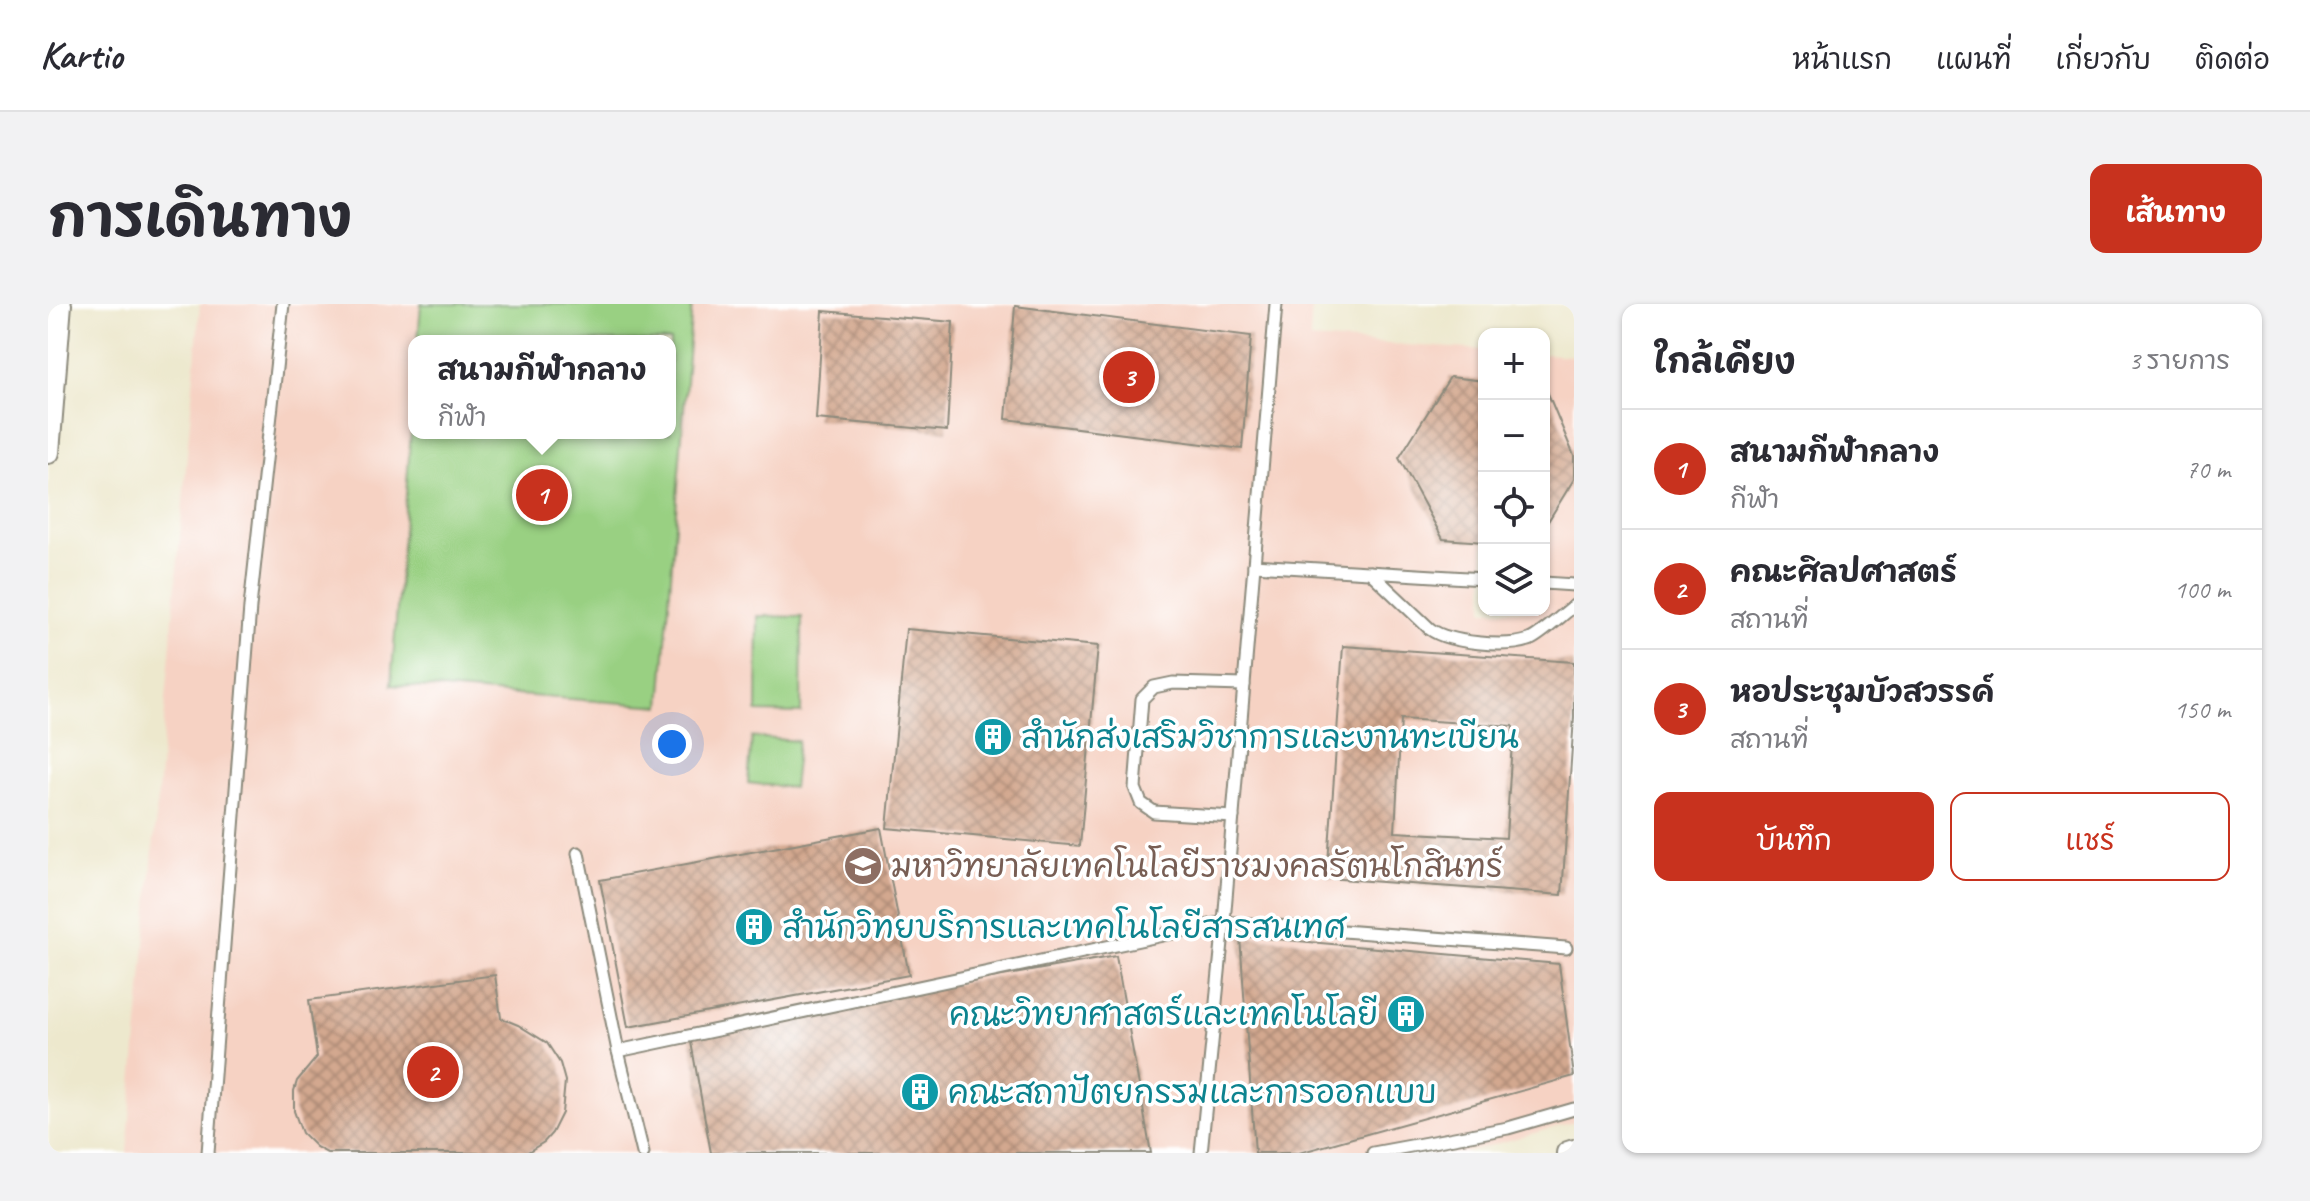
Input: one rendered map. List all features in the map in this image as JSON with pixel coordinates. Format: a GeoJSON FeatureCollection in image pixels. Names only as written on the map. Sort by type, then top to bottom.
{"type":"FeatureCollection","features":[{"type":"Feature","properties":{"kind":"street"},"geometry":{"type":"LineString","coordinates":[[48,452],[60,304]]}},
{"type":"Feature","properties":{"kind":"street"},"geometry":{"type":"LineString","coordinates":[[1568,1153],[1574,1151]]}},
{"type":"Feature","properties":{"kind":"lane"},"geometry":{"type":"LineString","coordinates":[[208,1153],[250,607],[283,304]]}},
{"type":"Feature","properties":{"kind":"lane"},"geometry":{"type":"LineString","coordinates":[[1201,1153],[1224,922],[1276,304]]}},
{"type":"Feature","properties":{"kind":"lane"},"geometry":{"type":"LineString","coordinates":[[1254,565],[1478,579]]}},
{"type":"Feature","properties":{"kind":"lane"},"geometry":{"type":"LineString","coordinates":[[1370,572],[1430,629],[1439,636],[1454,640],[1515,643],[1532,640],[1574,606]]}},
{"type":"Feature","properties":{"kind":"lane"},"geometry":{"type":"LineString","coordinates":[[1550,583],[1574,585]]}},
{"type":"Feature","properties":{"kind":"lane"},"geometry":{"type":"LineString","coordinates":[[1233,817],[1154,812],[1141,803],[1135,788],[1142,699],[1154,687],[1173,683],[1244,685]]}},
{"type":"Feature","properties":{"kind":"lane"},"geometry":{"type":"LineString","coordinates":[[578,853],[618,1051],[643,1153]]}},
{"type":"Feature","properties":{"kind":"lane"},"geometry":{"type":"LineString","coordinates":[[618,1051],[1224,922],[1566,948]]}},
{"type":"Feature","properties":{"kind":"lane"},"geometry":{"type":"LineString","coordinates":[[1373,1153],[1508,1128],[1574,1109]]}},
{"type":"Feature","properties":{"kind":"shaded area","name":"มหาวิทยาลัยเทคโนโลยีราชมงคลรัตนโกสินทร์"},"geometry":{"type":"Polygon","coordinates":[[[200,304],[1312,304],[1310,339],[1478,350],[1478,616],[1550,616],[1550,354],[1574,356],[1574,1122],[1463,1153],[127,1153],[200,304]]]}},
{"type":"Feature","properties":{"kind":"green space"},"geometry":{"type":"Polygon","coordinates":[[[421,304],[692,304],[661,706],[391,685],[410,439],[676,439],[676,335],[418,335],[421,304]]]}},
{"type":"Feature","properties":{"kind":"green space"},"geometry":{"type":"Polygon","coordinates":[[[758,616],[802,617],[801,713],[757,712],[758,616]]]}},
{"type":"Feature","properties":{"kind":"green space"},"geometry":{"type":"Polygon","coordinates":[[[752,737],[798,741],[793,788],[748,783],[752,737]]]}},
{"type":"Feature","properties":{"kind":"building"},"geometry":{"type":"Polygon","coordinates":[[[1015,306],[1251,336],[1242,449],[1006,419],[1015,306]]]}},
{"type":"Feature","properties":{"kind":"building"},"geometry":{"type":"Polygon","coordinates":[[[823,311],[953,322],[947,431],[816,419],[823,311]]]}},
{"type":"Feature","properties":{"kind":"building"},"geometry":{"type":"Polygon","coordinates":[[[1450,377],[1478,380],[1478,542],[1443,539],[1399,458],[1450,377]]]}},
{"type":"Feature","properties":{"kind":"building"},"geometry":{"type":"Polygon","coordinates":[[[1550,398],[1574,456],[1574,479],[1550,518],[1550,398]]]}},
{"type":"Feature","properties":{"kind":"building","name":"สำนักส่งเสริมวิชาการและงานทะเบียน"},"geometry":{"type":"Polygon","coordinates":[[[906,629],[1098,646],[1080,846],[887,828],[906,629]]]}},
{"type":"Feature","properties":{"kind":"building"},"geometry":{"type":"Polygon","coordinates":[[[1343,646],[1574,662],[1574,717],[1562,895],[1327,878],[1343,646]],[[1401,719],[1395,832],[1506,838],[1513,726],[1401,719]]]}},
{"type":"Feature","properties":{"kind":"building","name":"สำนักวิทยบริการและเทคโนโลยีสารสนเทศ"},"geometry":{"type":"Polygon","coordinates":[[[881,828],[909,975],[628,1027],[600,880],[881,828]]]}},
{"type":"Feature","properties":{"kind":"building","name":"คณะวิทยาศาสตร์และเทคโนโลยี"},"geometry":{"type":"Polygon","coordinates":[[[1240,936],[1559,964],[1574,1076],[1299,1153],[1255,1153],[1240,936]]]}},
{"type":"Feature","properties":{"kind":"building","name":"คณะสถาปัตยกรรมและการออกแบบ"},"geometry":{"type":"Polygon","coordinates":[[[1116,956],[1151,1153],[711,1153],[689,1031],[1116,956]]]}},
{"type":"Feature","properties":{"kind":"building"},"geometry":{"type":"Polygon","coordinates":[[[495,975],[501,1018],[547,1043],[560,1063],[565,1081],[562,1113],[544,1142],[526,1153],[327,1153],[302,1133],[294,1111],[294,1091],[297,1081],[317,1057],[309,1000],[495,975]]]}},
{"type":"Feature","properties":{"kind":"place","name":"หอประชุมบัวสวรรค์"},"geometry":{"type":"Point","coordinates":[1129,377]}},
{"type":"Feature","properties":{"kind":"place","name":"สนามกีฬากลาง"},"geometry":{"type":"Point","coordinates":[542,495]}},
{"type":"Feature","properties":{"kind":"place","name":"สำนักส่งเสริมวิชาการและงานทะเบียน"},"geometry":{"type":"Point","coordinates":[993,737]}},
{"type":"Feature","properties":{"kind":"place","name":"มหาวิทยาลัยเทคโนโลยีราชมงคลรัตนโกสินทร์"},"geometry":{"type":"Point","coordinates":[863,866]}},
{"type":"Feature","properties":{"kind":"place","name":"สำนักวิทยบริการและเทคโนโลยีสารสนเทศ"},"geometry":{"type":"Point","coordinates":[754,927]}},
{"type":"Feature","properties":{"kind":"place","name":"คณะวิทยาศาสตร์และเทคโนโลยี"},"geometry":{"type":"Point","coordinates":[1406,1014]}},
{"type":"Feature","properties":{"kind":"place","name":"คณะศิลปศาสตร์"},"geometry":{"type":"Point","coordinates":[433,1072]}},
{"type":"Feature","properties":{"kind":"place","name":"คณะสถาปัตยกรรมและการออกแบบ"},"geometry":{"type":"Point","coordinates":[920,1092]}}]}
